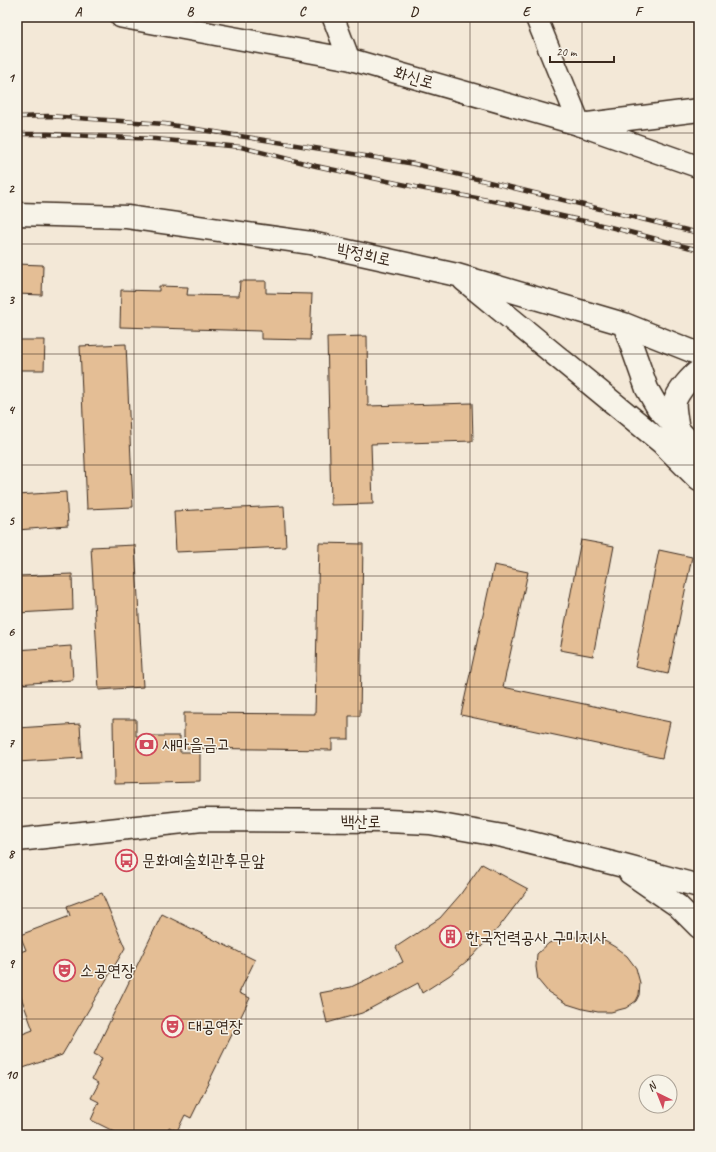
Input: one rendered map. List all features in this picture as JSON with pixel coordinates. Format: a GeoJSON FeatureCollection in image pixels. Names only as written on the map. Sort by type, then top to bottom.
{"type":"FeatureCollection","features":[{"type":"Feature","properties":{"kind":"street","name":"화신로"},"geometry":{"type":"LineString","coordinates":[[121,17],[349,59],[580,125],[699,167]]}},
{"type":"Feature","properties":{"kind":"street"},"geometry":{"type":"LineString","coordinates":[[332,17],[349,59]]}},
{"type":"Feature","properties":{"kind":"street"},"geometry":{"type":"LineString","coordinates":[[536,17],[580,125],[699,110]]}},
{"type":"Feature","properties":{"kind":"street","name":"박정희로"},"geometry":{"type":"LineString","coordinates":[[17,214],[127,217],[311,243],[457,275],[624,324],[699,354]]}},
{"type":"Feature","properties":{"kind":"street"},"geometry":{"type":"LineString","coordinates":[[457,275],[670,436],[699,452]]}},
{"type":"Feature","properties":{"kind":"street"},"geometry":{"type":"LineString","coordinates":[[624,324],[624,345],[628,369],[641,409],[670,436],[699,480]]}},
{"type":"Feature","properties":{"kind":"street"},"geometry":{"type":"LineString","coordinates":[[670,436],[675,402],[685,384],[699,370]]}},
{"type":"Feature","properties":{"kind":"street","name":"백산로"},"geometry":{"type":"LineString","coordinates":[[17,840],[202,820],[387,821],[430,823],[503,836],[699,886]]}},
{"type":"Feature","properties":{"kind":"street"},"geometry":{"type":"LineString","coordinates":[[616,864],[678,906],[699,927]]}},
{"type":"Feature","properties":{"kind":"building"},"geometry":{"type":"Polygon","coordinates":[[[17,264],[43,265],[42,295],[17,294],[17,264]]]}},
{"type":"Feature","properties":{"kind":"building"},"geometry":{"type":"Polygon","coordinates":[[[240,281],[266,281],[266,293],[312,294],[310,340],[261,339],[261,331],[120,327],[121,290],[159,291],[159,286],[188,287],[187,295],[239,296],[240,281]]]}},
{"type":"Feature","properties":{"kind":"building"},"geometry":{"type":"Polygon","coordinates":[[[367,336],[368,406],[472,403],[473,441],[371,444],[373,504],[331,505],[327,337],[367,336]]]}},
{"type":"Feature","properties":{"kind":"building"},"geometry":{"type":"Polygon","coordinates":[[[17,340],[45,340],[44,370],[17,370],[17,340]]]}},
{"type":"Feature","properties":{"kind":"building"},"geometry":{"type":"Polygon","coordinates":[[[126,344],[133,507],[87,509],[80,346],[126,344]]]}},
{"type":"Feature","properties":{"kind":"building"},"geometry":{"type":"Polygon","coordinates":[[[66,492],[68,526],[17,530],[17,495],[66,492]]]}},
{"type":"Feature","properties":{"kind":"building"},"geometry":{"type":"Polygon","coordinates":[[[284,506],[286,547],[176,552],[174,511],[284,506]]]}},
{"type":"Feature","properties":{"kind":"building"},"geometry":{"type":"Polygon","coordinates":[[[581,540],[614,546],[593,656],[560,650],[581,540]]]}},
{"type":"Feature","properties":{"kind":"building"},"geometry":{"type":"Polygon","coordinates":[[[319,543],[363,544],[360,716],[349,716],[349,739],[332,739],[332,750],[184,748],[184,713],[315,714],[319,543]]]}},
{"type":"Feature","properties":{"kind":"building"},"geometry":{"type":"Polygon","coordinates":[[[135,545],[143,687],[99,690],[91,547],[135,545]]]}},
{"type":"Feature","properties":{"kind":"building"},"geometry":{"type":"Polygon","coordinates":[[[659,550],[692,557],[668,674],[635,667],[659,550]]]}},
{"type":"Feature","properties":{"kind":"building"},"geometry":{"type":"Polygon","coordinates":[[[494,565],[528,572],[503,687],[670,722],[662,758],[461,715],[494,565]]]}},
{"type":"Feature","properties":{"kind":"building"},"geometry":{"type":"Polygon","coordinates":[[[72,574],[73,610],[17,613],[17,576],[72,574]]]}},
{"type":"Feature","properties":{"kind":"building"},"geometry":{"type":"Polygon","coordinates":[[[71,646],[73,680],[17,684],[17,650],[71,646]]]}},
{"type":"Feature","properties":{"kind":"building","name":"새마을금고"},"geometry":{"type":"Polygon","coordinates":[[[113,719],[136,719],[136,736],[180,736],[180,752],[200,752],[200,782],[114,784],[113,719]]]}},
{"type":"Feature","properties":{"kind":"building"},"geometry":{"type":"Polygon","coordinates":[[[80,724],[82,758],[17,762],[17,728],[80,724]]]}},
{"type":"Feature","properties":{"kind":"building","name":"한국전력공사 구미지사"},"geometry":{"type":"Polygon","coordinates":[[[482,864],[528,889],[499,927],[473,956],[450,975],[422,993],[418,983],[362,1013],[327,1023],[320,993],[351,987],[403,962],[396,947],[440,918],[460,895],[482,864]]]}},
{"type":"Feature","properties":{"kind":"building","name":"소공연장"},"geometry":{"type":"Polygon","coordinates":[[[102,893],[125,948],[62,1055],[17,1070],[17,1036],[33,1030],[17,986],[17,953],[26,950],[20,935],[70,916],[67,906],[102,893]]]}},
{"type":"Feature","properties":{"kind":"building","name":"대공연장"},"geometry":{"type":"Polygon","coordinates":[[[162,914],[255,960],[239,993],[250,998],[191,1118],[185,1115],[177,1131],[169,1127],[166,1135],[156,1135],[150,1132],[149,1135],[121,1135],[91,1120],[99,1102],[91,1098],[99,1083],[92,1079],[102,1058],[94,1054],[162,914]]]}},
{"type":"Feature","properties":{"kind":"building","name":"한국전력공사 구미지사"},"geometry":{"type":"Polygon","coordinates":[[[566,937],[584,937],[603,940],[627,956],[636,968],[640,983],[639,995],[636,1001],[626,1008],[611,1012],[598,1012],[567,1004],[548,992],[538,980],[536,967],[537,954],[549,943],[566,937]]]}},
{"type":"Feature","properties":{"kind":"railway"},"geometry":{"type":"LineString","coordinates":[[17,117],[48,116],[165,124],[415,164],[699,233]]}},
{"type":"Feature","properties":{"kind":"railway"},"geometry":{"type":"LineString","coordinates":[[17,134],[155,139],[241,147],[316,166],[425,189],[505,203],[610,227],[699,250]]}},
{"type":"Feature","properties":{"kind":"place","name":"새마을금고"},"geometry":{"type":"Point","coordinates":[147,744]}},
{"type":"Feature","properties":{"kind":"place","name":"문화예술회관후문앞"},"geometry":{"type":"Point","coordinates":[126,860]}},
{"type":"Feature","properties":{"kind":"place","name":"한국전력공사 구미지사"},"geometry":{"type":"Point","coordinates":[451,937]}},
{"type":"Feature","properties":{"kind":"place","name":"소공연장"},"geometry":{"type":"Point","coordinates":[65,970]}},
{"type":"Feature","properties":{"kind":"place","name":"대공연장"},"geometry":{"type":"Point","coordinates":[172,1026]}}]}
